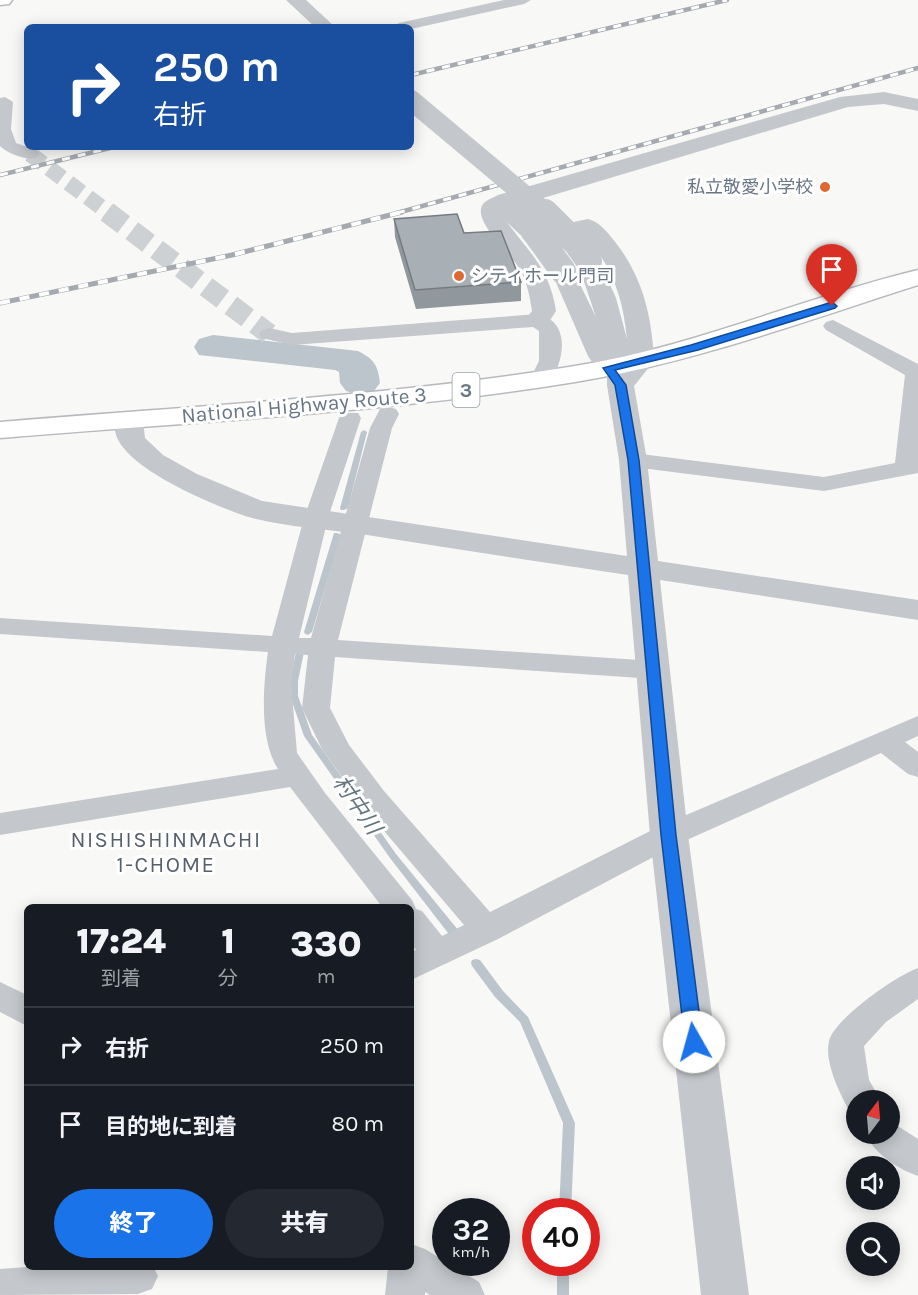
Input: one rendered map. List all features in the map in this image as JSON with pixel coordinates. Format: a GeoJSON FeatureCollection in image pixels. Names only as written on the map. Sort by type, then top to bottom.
{"type":"FeatureCollection","features":[{"type":"Feature","properties":{"kind":"highway","name":"National Highway Route 3"},"geometry":{"type":"LineString","coordinates":[[0,430],[130,429],[350,418],[497,404],[623,370],[918,277]]}},
{"type":"Feature","properties":{"kind":"highway","name":"National Highway Route 3"},"geometry":{"type":"LineString","coordinates":[[0,446],[623,370],[833,326],[918,298]]}},
{"type":"Feature","properties":{"kind":"street"},"geometry":{"type":"LineString","coordinates":[[413,24],[524,0]]}},
{"type":"Feature","properties":{"kind":"street"},"geometry":{"type":"LineString","coordinates":[[288,3],[302,24]]}},
{"type":"Feature","properties":{"kind":"street"},"geometry":{"type":"LineString","coordinates":[[288,3],[321,24]]}},
{"type":"Feature","properties":{"kind":"street"},"geometry":{"type":"LineString","coordinates":[[538,320],[544,311],[543,296],[537,277],[514,242],[492,217],[492,207],[506,200],[847,101],[884,99],[918,105]]}},
{"type":"Feature","properties":{"kind":"street"},"geometry":{"type":"LineString","coordinates":[[7,102],[3,129],[9,146],[30,154]]}},
{"type":"Feature","properties":{"kind":"street"},"geometry":{"type":"LineString","coordinates":[[414,103],[546,213],[576,243],[589,261],[604,298],[623,370],[646,570],[669,835],[725,1295]]}},
{"type":"Feature","properties":{"kind":"street"},"geometry":{"type":"LineString","coordinates":[[414,124],[514,211],[545,245],[623,370]]}},
{"type":"Feature","properties":{"kind":"street"},"geometry":{"type":"LineString","coordinates":[[514,242],[588,226],[600,237],[622,264],[633,299],[641,338],[623,370]]}},
{"type":"Feature","properties":{"kind":"street"},"geometry":{"type":"LineString","coordinates":[[268,334],[292,339],[538,320],[549,329],[553,351],[551,364],[541,379]]}},
{"type":"Feature","properties":{"kind":"street"},"geometry":{"type":"LineString","coordinates":[[633,460],[824,484],[912,467],[916,372],[833,326]]}},
{"type":"Feature","properties":{"kind":"street"},"geometry":{"type":"LineString","coordinates":[[388,414],[381,428],[322,649],[316,708],[336,749],[373,798],[487,930]]}},
{"type":"Feature","properties":{"kind":"street"},"geometry":{"type":"LineString","coordinates":[[350,418],[316,518],[283,646],[277,682],[283,754],[398,904]]}},
{"type":"Feature","properties":{"kind":"street"},"geometry":{"type":"LineString","coordinates":[[130,429],[140,450],[160,465],[255,509],[918,610]]}},
{"type":"Feature","properties":{"kind":"street"},"geometry":{"type":"LineString","coordinates":[[0,626],[655,670]]}},
{"type":"Feature","properties":{"kind":"street"},"geometry":{"type":"LineString","coordinates":[[414,929],[425,961],[669,835],[918,725]]}},
{"type":"Feature","properties":{"kind":"street"},"geometry":{"type":"LineString","coordinates":[[884,740],[918,767]]}},
{"type":"Feature","properties":{"kind":"street"},"geometry":{"type":"LineString","coordinates":[[0,824],[298,776]]}},
{"type":"Feature","properties":{"kind":"street"},"geometry":{"type":"LineString","coordinates":[[856,1090],[852,1083],[846,1042],[874,1012],[918,981]]}},
{"type":"Feature","properties":{"kind":"street"},"geometry":{"type":"LineString","coordinates":[[0,994],[24,1010]]}},
{"type":"Feature","properties":{"kind":"street"},"geometry":{"type":"LineString","coordinates":[[896,1144],[918,1160]]}},
{"type":"Feature","properties":{"kind":"street"},"geometry":{"type":"LineString","coordinates":[[414,1264],[465,1295]]}},
{"type":"Feature","properties":{"kind":"street"},"geometry":{"type":"LineString","coordinates":[[405,1295],[407,1270]]}},
{"type":"Feature","properties":{"kind":"street"},"geometry":{"type":"LineString","coordinates":[[0,1287],[137,1280]]}},
{"type":"Feature","properties":{"kind":"building","name":"シティホール門司"},"geometry":{"type":"Polygon","coordinates":[[[457,214],[464,233],[501,231],[521,282],[415,290],[394,219],[457,214]]]}},
{"type":"Feature","properties":{"kind":"waterway","name":"村中川"},"geometry":{"type":"LineString","coordinates":[[213,347],[344,359],[358,366],[360,383]]}},
{"type":"Feature","properties":{"kind":"waterway","name":"村中川"},"geometry":{"type":"LineString","coordinates":[[344,508],[364,432]]}},
{"type":"Feature","properties":{"kind":"waterway","name":"村中川"},"geometry":{"type":"LineString","coordinates":[[308,632],[337,535]]}},
{"type":"Feature","properties":{"kind":"waterway","name":"村中川"},"geometry":{"type":"LineString","coordinates":[[300,652],[294,681],[294,696],[308,736],[393,856],[459,939]]}},
{"type":"Feature","properties":{"kind":"waterway","name":"村中川"},"geometry":{"type":"LineString","coordinates":[[476,963],[499,994],[524,1020],[569,1123],[566,1198]]}},
{"type":"Feature","properties":{"kind":"waterway","name":"村中川"},"geometry":{"type":"LineString","coordinates":[[563,1276],[563,1295]]}},
{"type":"Feature","properties":{"kind":"tunnel"},"geometry":{"type":"LineString","coordinates":[[30,154],[109,213]]}},
{"type":"Feature","properties":{"kind":"tunnel"},"geometry":{"type":"LineString","coordinates":[[107,212],[269,334]]}},
{"type":"Feature","properties":{"kind":"railway"},"geometry":{"type":"LineString","coordinates":[[414,74],[727,0]]}},
{"type":"Feature","properties":{"kind":"railway"},"geometry":{"type":"LineString","coordinates":[[397,213],[918,68]]}},
{"type":"Feature","properties":{"kind":"railway"},"geometry":{"type":"LineString","coordinates":[[0,175],[102,150]]}},
{"type":"Feature","properties":{"kind":"railway"},"geometry":{"type":"LineString","coordinates":[[0,303],[232,255],[402,212]]}},
{"type":"Feature","properties":{"kind":"place","name":"私立敬愛小学校"},"geometry":{"type":"Point","coordinates":[825,187]}},
{"type":"Feature","properties":{"kind":"place","name":"シティホール門司"},"geometry":{"type":"Point","coordinates":[459,276]}},
{"type":"Feature","properties":{"kind":"district","name":"NISHISHINMACHI 1-CHOME"},"geometry":{"type":"Point","coordinates":[166,852]}},
{"type":"Feature","properties":{"kind":"route"},"geometry":{"type":"LineString","coordinates":[[694,1042],[669,835],[648,590],[633,460],[620,385],[608,368],[694,348],[832,306]]}}]}
